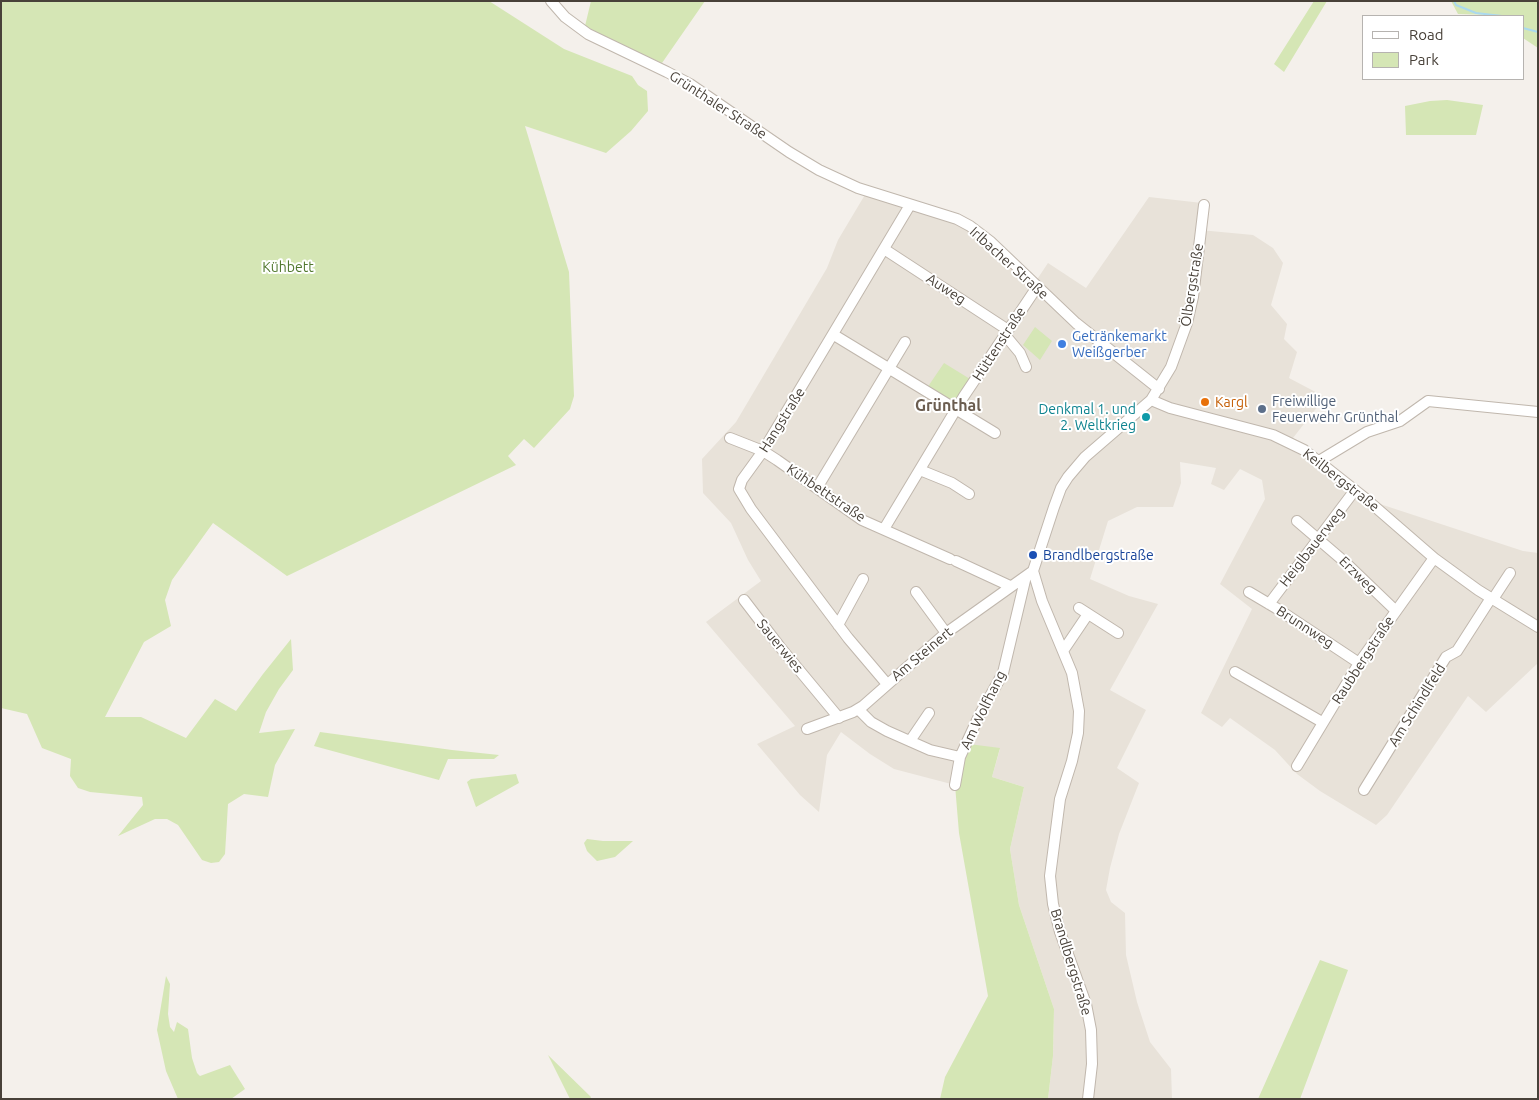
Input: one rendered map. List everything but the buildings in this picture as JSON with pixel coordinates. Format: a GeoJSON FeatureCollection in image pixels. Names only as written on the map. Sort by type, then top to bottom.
{"type":"FeatureCollection","features":[{"type":"Feature","properties":{"kind":"street","name":"Grünthaler Straße"},"geometry":{"type":"LineString","coordinates":[[551,1],[565,17],[588,34],[690,84],[789,152],[836,179]]}},
{"type":"Feature","properties":{"kind":"street","name":"Irlbacher Straße"},"geometry":{"type":"LineString","coordinates":[[836,179],[910,205],[958,219],[970,226],[991,242],[1076,322],[1159,389]]}},
{"type":"Feature","properties":{"kind":"street","name":"Hangstraße"},"geometry":{"type":"LineString","coordinates":[[887,684],[838,625],[751,509],[739,489],[742,480],[763,451],[834,335],[910,205]]}},
{"type":"Feature","properties":{"kind":"street","name":"Ölbergstraße"},"geometry":{"type":"LineString","coordinates":[[1159,389],[1172,367],[1187,323],[1193,298],[1204,206]]}},
{"type":"Feature","properties":{"kind":"street","name":"Auweg"},"geometry":{"type":"LineString","coordinates":[[884,249],[1007,332],[1026,367]]}},
{"type":"Feature","properties":{"kind":"street","name":"Hüttenstraße"},"geometry":{"type":"LineString","coordinates":[[884,529],[957,409],[1037,287]]}},
{"type":"Feature","properties":{"kind":"street"},"geometry":{"type":"LineString","coordinates":[[834,335],[994,433]]}},
{"type":"Feature","properties":{"kind":"street"},"geometry":{"type":"LineString","coordinates":[[817,488],[905,342]]}},
{"type":"Feature","properties":{"kind":"street"},"geometry":{"type":"LineString","coordinates":[[1029,574],[1057,498],[1068,477],[1085,457],[1151,400],[1159,389]]}},
{"type":"Feature","properties":{"kind":"street","name":"Keilbergstraße"},"geometry":{"type":"LineString","coordinates":[[1151,400],[1170,408],[1273,435],[1304,450],[1355,490],[1434,558],[1492,599],[1538,627]]}},
{"type":"Feature","properties":{"kind":"street"},"geometry":{"type":"LineString","coordinates":[[1319,461],[1367,432],[1400,421],[1428,401],[1538,412]]}},
{"type":"Feature","properties":{"kind":"street","name":"Kühbettstraße"},"geometry":{"type":"LineString","coordinates":[[730,438],[763,451],[862,520],[1010,586]]}},
{"type":"Feature","properties":{"kind":"street"},"geometry":{"type":"LineString","coordinates":[[920,470],[952,483],[969,494]]}},
{"type":"Feature","properties":{"kind":"street","name":"Heiglbauerweg"},"geometry":{"type":"LineString","coordinates":[[1270,604],[1355,490]]}},
{"type":"Feature","properties":{"kind":"street","name":"Erzweg"},"geometry":{"type":"LineString","coordinates":[[1296,521],[1318,538],[1396,611]]}},
{"type":"Feature","properties":{"kind":"street","name":"Raubbergstraße"},"geometry":{"type":"LineString","coordinates":[[1297,766],[1359,663],[1434,558]]}},
{"type":"Feature","properties":{"kind":"street"},"geometry":{"type":"LineString","coordinates":[[1492,599],[1510,573]]}},
{"type":"Feature","properties":{"kind":"street","name":"Am Steinert"},"geometry":{"type":"LineString","coordinates":[[807,729],[858,709],[946,633],[1029,574]]}},
{"type":"Feature","properties":{"kind":"street","name":"Brandlbergstraße"},"geometry":{"type":"LineString","coordinates":[[1029,574],[1072,673],[1079,711],[1078,733],[1072,761],[1060,799],[1050,876],[1053,904],[1060,932],[1086,1004],[1091,1030],[1092,1064],[1088,1099]]}},
{"type":"Feature","properties":{"kind":"street","name":"Am Wolfhang"},"geometry":{"type":"LineString","coordinates":[[955,785],[960,758],[979,716],[1003,673],[1029,574]]}},
{"type":"Feature","properties":{"kind":"street"},"geometry":{"type":"LineString","coordinates":[[838,625],[863,579]]}},
{"type":"Feature","properties":{"kind":"street"},"geometry":{"type":"LineString","coordinates":[[916,592],[946,633]]}},
{"type":"Feature","properties":{"kind":"street","name":"Brunnweg"},"geometry":{"type":"LineString","coordinates":[[1249,592],[1359,663]]}},
{"type":"Feature","properties":{"kind":"street","name":"Am Schindlfeld"},"geometry":{"type":"LineString","coordinates":[[1364,790],[1446,658],[1457,651],[1492,599]]}},
{"type":"Feature","properties":{"kind":"street","name":"Sauerwies"},"geometry":{"type":"LineString","coordinates":[[744,600],[839,718]]}},
{"type":"Feature","properties":{"kind":"street"},"geometry":{"type":"LineString","coordinates":[[1063,651],[1083,611],[1118,633]]}},
{"type":"Feature","properties":{"kind":"street"},"geometry":{"type":"LineString","coordinates":[[1235,672],[1322,722]]}},
{"type":"Feature","properties":{"kind":"street"},"geometry":{"type":"LineString","coordinates":[[858,709],[878,727],[930,750],[960,758]]}},
{"type":"Feature","properties":{"kind":"street"},"geometry":{"type":"LineString","coordinates":[[910,741],[929,713]]}},
{"type":"Feature","properties":{"kind":"shaded area"},"geometry":{"type":"Polygon","coordinates":[[[869,188],[956,214],[1036,281],[1048,263],[1086,288],[1149,197],[1202,203],[1200,230],[1253,235],[1273,248],[1283,263],[1271,305],[1287,324],[1284,339],[1297,352],[1289,378],[1325,397],[1293,438],[1380,504],[1523,551],[1538,553],[1538,663],[1486,712],[1468,696],[1387,815],[1376,825],[1320,791],[1297,774],[1275,750],[1230,718],[1222,727],[1201,713],[1252,609],[1220,584],[1265,499],[1262,480],[1240,469],[1224,490],[1211,484],[1216,468],[1180,462],[1181,483],[1173,507],[1137,507],[1108,521],[1090,579],[1129,596],[1158,604],[1110,690],[1146,710],[1117,768],[1139,783],[1119,834],[1106,890],[1111,902],[1125,913],[1126,955],[1137,1002],[1150,1042],[1171,1069],[1172,1099],[1048,1099],[1053,1056],[1054,1009],[1019,905],[1010,849],[1024,787],[992,777],[1000,749],[955,785],[894,769],[841,732],[827,755],[819,812],[800,795],[757,744],[795,726],[706,622],[761,581],[748,560],[731,523],[703,493],[702,459],[736,422],[827,268],[838,240],[869,188]]]}},
{"type":"Feature","properties":{"kind":"green space","name":"Kühbett"},"geometry":{"type":"Polygon","coordinates":[[[1,1],[489,1],[564,49],[632,76],[638,85],[647,91],[648,111],[631,131],[606,153],[525,126],[569,272],[574,396],[570,409],[534,448],[524,439],[508,456],[516,465],[287,576],[213,523],[172,580],[165,600],[171,626],[144,642],[105,717],[141,717],[186,738],[215,699],[236,711],[291,639],[293,670],[279,689],[266,712],[259,733],[295,729],[275,765],[268,797],[244,794],[228,804],[225,854],[219,862],[211,863],[202,860],[178,825],[167,819],[155,819],[118,836],[143,805],[142,797],[90,792],[78,788],[70,776],[71,759],[42,748],[27,714],[1,708],[1,1]]]}},
{"type":"Feature","properties":{"kind":"green space"},"geometry":{"type":"Polygon","coordinates":[[[591,1],[705,1],[662,63],[621,45],[585,26],[591,1]]]}},
{"type":"Feature","properties":{"kind":"green space"},"geometry":{"type":"Polygon","coordinates":[[[1314,1],[1327,1],[1284,72],[1274,64],[1314,1]]]}},
{"type":"Feature","properties":{"kind":"green space"},"geometry":{"type":"Polygon","coordinates":[[[1451,1],[1538,1],[1538,48],[1524,39],[1524,15],[1458,14],[1451,1]]]}},
{"type":"Feature","properties":{"kind":"green space"},"geometry":{"type":"Polygon","coordinates":[[[1447,100],[1483,105],[1476,135],[1406,135],[1405,106],[1447,100]]]}},
{"type":"Feature","properties":{"kind":"green space"},"geometry":{"type":"Polygon","coordinates":[[[1035,327],[1052,341],[1040,360],[1023,345],[1035,327]]]}},
{"type":"Feature","properties":{"kind":"green space"},"geometry":{"type":"Polygon","coordinates":[[[944,363],[970,379],[957,400],[950,402],[927,388],[944,363]]]}},
{"type":"Feature","properties":{"kind":"green space"},"geometry":{"type":"Polygon","coordinates":[[[320,732],[499,755],[494,759],[448,759],[439,780],[314,746],[320,732]]]}},
{"type":"Feature","properties":{"kind":"green space"},"geometry":{"type":"Polygon","coordinates":[[[969,744],[1000,748],[992,777],[1024,787],[1010,849],[1019,905],[1054,1009],[1053,1056],[1048,1099],[940,1099],[945,1077],[988,996],[959,833],[955,785],[969,744]]]}},
{"type":"Feature","properties":{"kind":"green space"},"geometry":{"type":"Polygon","coordinates":[[[516,774],[519,783],[476,807],[467,782],[471,779],[516,774]]]}},
{"type":"Feature","properties":{"kind":"green space"},"geometry":{"type":"Polygon","coordinates":[[[587,839],[633,841],[615,857],[597,861],[587,851],[584,843],[587,839]]]}},
{"type":"Feature","properties":{"kind":"green space"},"geometry":{"type":"Polygon","coordinates":[[[1320,960],[1348,970],[1300,1099],[1258,1099],[1320,960]]]}},
{"type":"Feature","properties":{"kind":"green space"},"geometry":{"type":"Polygon","coordinates":[[[166,976],[170,984],[168,1014],[170,1027],[174,1032],[177,1022],[188,1029],[192,1058],[197,1073],[200,1076],[230,1065],[245,1089],[231,1099],[178,1099],[166,1071],[157,1030],[166,976]]]}},
{"type":"Feature","properties":{"kind":"green space"},"geometry":{"type":"Polygon","coordinates":[[[548,1055],[591,1097],[590,1099],[570,1099],[548,1055]]]}},
{"type":"Feature","properties":{"kind":"waterway"},"geometry":{"type":"LineString","coordinates":[[1454,1],[1456,5],[1476,13],[1493,15]]}},
{"type":"Feature","properties":{"kind":"waterway"},"geometry":{"type":"LineString","coordinates":[[1524,28],[1538,32]]}},
{"type":"Feature","properties":{"kind":"place","name":"Getränkemarkt Weißgerber"},"geometry":{"type":"Point","coordinates":[1062,344]}},
{"type":"Feature","properties":{"kind":"place","name":"Kargl"},"geometry":{"type":"Point","coordinates":[1205,402]}},
{"type":"Feature","properties":{"kind":"place","name":"Freiwillige Feuerwehr Grünthal"},"geometry":{"type":"Point","coordinates":[1262,409]}},
{"type":"Feature","properties":{"kind":"place","name":"Denkmal 1. und 2. Weltkrieg"},"geometry":{"type":"Point","coordinates":[1146,417]}},
{"type":"Feature","properties":{"kind":"place","name":"Brandlbergstraße"},"geometry":{"type":"Point","coordinates":[1033,555]}},
{"type":"Feature","properties":{"kind":"district","name":"Grünthal"},"geometry":{"type":"Point","coordinates":[948,406]}}]}
